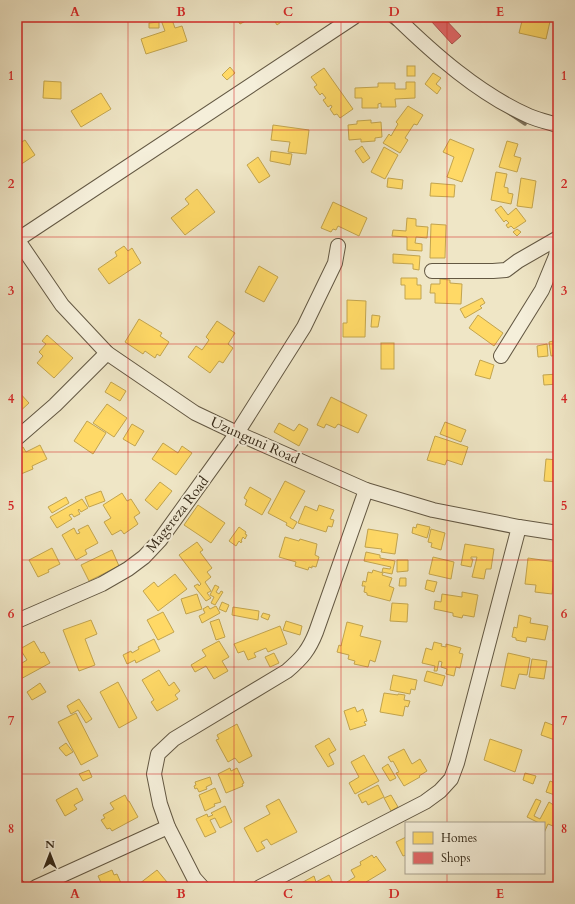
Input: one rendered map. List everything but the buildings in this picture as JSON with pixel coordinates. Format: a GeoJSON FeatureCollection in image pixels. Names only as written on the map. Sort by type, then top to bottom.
{"type":"FeatureCollection","features":[{"type":"Feature","properties":{"kind":"street"},"geometry":{"type":"LineString","coordinates":[[17,240],[354,17]]}},
{"type":"Feature","properties":{"kind":"street"},"geometry":{"type":"LineString","coordinates":[[396,17],[418,39],[464,76],[492,96],[529,116],[558,125]]}},
{"type":"Feature","properties":{"kind":"street","name":"Uzunguni Road"},"geometry":{"type":"LineString","coordinates":[[17,240],[62,305],[107,354],[195,413],[366,490],[433,510],[558,533]]}},
{"type":"Feature","properties":{"kind":"street"},"geometry":{"type":"LineString","coordinates":[[501,356],[542,290],[557,256],[558,240]]}},
{"type":"Feature","properties":{"kind":"street"},"geometry":{"type":"LineString","coordinates":[[432,271],[506,270],[518,261],[558,240]]}},
{"type":"Feature","properties":{"kind":"street","name":"Magereza Road"},"geometry":{"type":"LineString","coordinates":[[17,620],[102,584],[128,569],[160,540],[238,433],[304,327],[335,263],[338,246]]}},
{"type":"Feature","properties":{"kind":"street"},"geometry":{"type":"LineString","coordinates":[[17,438],[55,405],[107,354]]}},
{"type":"Feature","properties":{"kind":"street"},"geometry":{"type":"LineString","coordinates":[[202,887],[194,878],[168,827],[160,804],[154,774],[158,754],[174,739],[287,671],[303,657],[311,646],[366,490]]}},
{"type":"Feature","properties":{"kind":"street"},"geometry":{"type":"LineString","coordinates":[[260,887],[424,802],[440,791],[451,779],[519,527]]}},
{"type":"Feature","properties":{"kind":"street"},"geometry":{"type":"LineString","coordinates":[[36,887],[168,827]]}},
{"type":"Feature","properties":{"kind":"waterway"},"geometry":{"type":"LineString","coordinates":[[385,17],[394,24]]}},
{"type":"Feature","properties":{"kind":"waterway"},"geometry":{"type":"LineString","coordinates":[[509,113],[525,124]]}}]}
